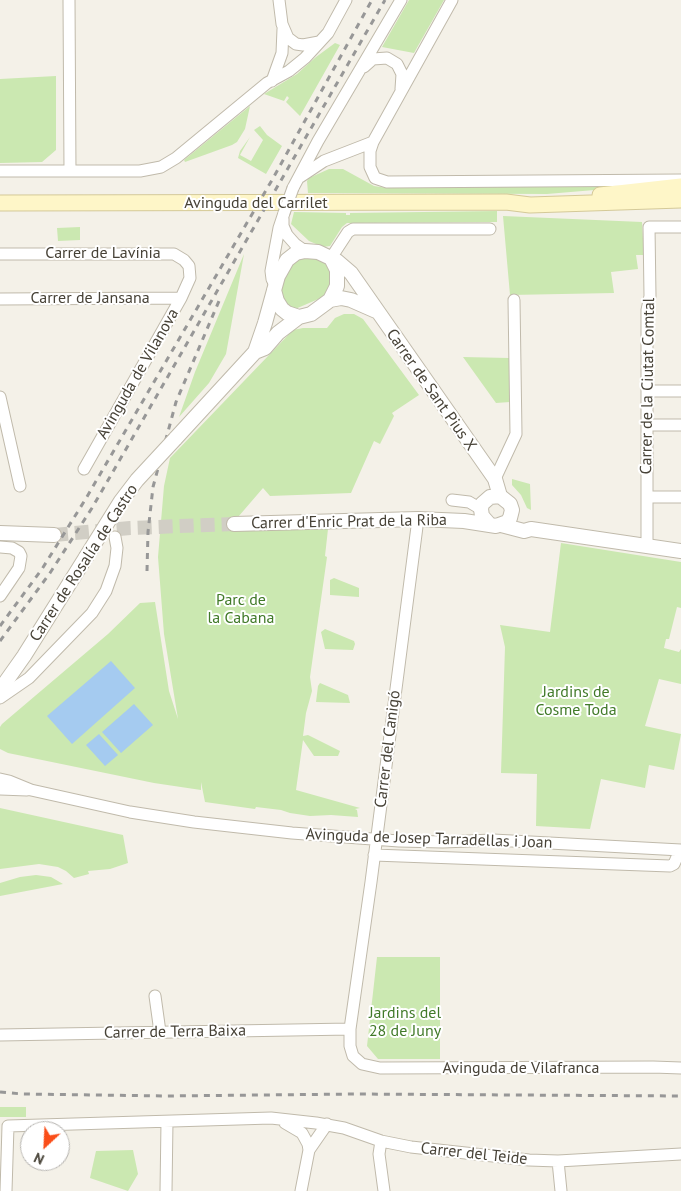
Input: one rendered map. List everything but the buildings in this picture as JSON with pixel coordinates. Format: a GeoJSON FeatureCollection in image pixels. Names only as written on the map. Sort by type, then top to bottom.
{"type":"FeatureCollection","features":[{"type":"Feature","properties":{"kind":"main road","name":"Avinguda del Carrilet"},"geometry":{"type":"LineString","coordinates":[[2,202],[506,202],[681,186]]}},
{"type":"Feature","properties":{"kind":"main road","name":"Avinguda del Carrilet"},"geometry":{"type":"LineString","coordinates":[[506,202],[530,205],[681,200]]}},
{"type":"Feature","properties":{"kind":"street"},"geometry":{"type":"LineString","coordinates":[[69,0],[70,171]]}},
{"type":"Feature","properties":{"kind":"street"},"geometry":{"type":"LineString","coordinates":[[272,80],[282,53],[283,30],[278,0]]}},
{"type":"Feature","properties":{"kind":"street"},"geometry":{"type":"LineString","coordinates":[[0,171],[140,171],[161,167],[176,158],[272,80],[295,67],[328,33],[346,0]]}},
{"type":"Feature","properties":{"kind":"street","name":"Carrer de Rosalía de Castro"},"geometry":{"type":"LineString","coordinates":[[255,352],[274,288],[271,271],[278,228],[295,184],[401,0]]}},
{"type":"Feature","properties":{"kind":"street"},"geometry":{"type":"LineString","coordinates":[[452,0],[372,142],[370,152],[372,172],[375,178],[387,182],[681,180]]}},
{"type":"Feature","properties":{"kind":"street"},"geometry":{"type":"LineString","coordinates":[[283,30],[288,38],[296,44],[308,45],[319,42]]}},
{"type":"Feature","properties":{"kind":"street","name":"Carrer de Rosalía de Castro"},"geometry":{"type":"LineString","coordinates":[[359,72],[372,59],[387,58],[400,68],[403,80],[401,91]]}},
{"type":"Feature","properties":{"kind":"street"},"geometry":{"type":"LineString","coordinates":[[295,184],[324,161],[372,142]]}},
{"type":"Feature","properties":{"kind":"street"},"geometry":{"type":"LineString","coordinates":[[283,216],[283,226],[287,235],[305,251]]}},
{"type":"Feature","properties":{"kind":"street","name":"Carrer de la Ciutat Comtal"},"geometry":{"type":"LineString","coordinates":[[647,545],[649,227],[681,227]]}},
{"type":"Feature","properties":{"kind":"street"},"geometry":{"type":"LineString","coordinates":[[331,258],[348,232],[353,230],[490,228]]}},
{"type":"Feature","properties":{"kind":"street"},"geometry":{"type":"LineString","coordinates":[[305,251],[318,252],[331,258],[337,270],[338,280],[335,293],[330,300],[311,314],[299,317],[282,309],[277,301],[274,288],[280,271],[288,260],[296,253],[305,251]]}},
{"type":"Feature","properties":{"kind":"street","name":"Carrer de Lavínia"},"geometry":{"type":"LineString","coordinates":[[0,254],[174,254],[184,260],[188,266],[190,278]]}},
{"type":"Feature","properties":{"kind":"street","name":"Carrer de Sant Pius X"},"geometry":{"type":"LineString","coordinates":[[331,258],[351,272],[490,474],[495,496]]}},
{"type":"Feature","properties":{"kind":"street","name":"Avinguda de Vilanova"},"geometry":{"type":"LineString","coordinates":[[84,469],[181,298],[190,278]]}},
{"type":"Feature","properties":{"kind":"street","name":"Carrer de Jansana"},"geometry":{"type":"LineString","coordinates":[[0,299],[181,298]]}},
{"type":"Feature","properties":{"kind":"street","name":"Carrer de Sant Pius X"},"geometry":{"type":"LineString","coordinates":[[330,300],[341,298],[351,300],[377,311]]}},
{"type":"Feature","properties":{"kind":"street"},"geometry":{"type":"LineString","coordinates":[[490,474],[516,434],[514,300]]}},
{"type":"Feature","properties":{"kind":"street","name":"Carrer de Rosalía de Castro"},"geometry":{"type":"LineString","coordinates":[[0,690],[24,656],[121,501],[137,480],[255,352],[264,348],[278,333],[299,317]]}},
{"type":"Feature","properties":{"kind":"street"},"geometry":{"type":"LineString","coordinates":[[647,391],[681,391]]}},
{"type":"Feature","properties":{"kind":"street"},"geometry":{"type":"LineString","coordinates":[[0,397],[20,486]]}},
{"type":"Feature","properties":{"kind":"street"},"geometry":{"type":"LineString","coordinates":[[647,425],[681,425]]}},
{"type":"Feature","properties":{"kind":"street"},"geometry":{"type":"LineString","coordinates":[[512,510],[510,518],[496,525],[485,521],[481,511],[482,504],[495,496],[510,504],[517,518],[531,529]]}},
{"type":"Feature","properties":{"kind":"street"},"geometry":{"type":"LineString","coordinates":[[648,497],[681,497]]}},
{"type":"Feature","properties":{"kind":"street","name":"Carrer d'Enric Prat de la Riba"},"geometry":{"type":"LineString","coordinates":[[452,500],[469,502],[481,511],[464,521]]}},
{"type":"Feature","properties":{"kind":"street","name":"Carrer d'Enric Prat de la Riba"},"geometry":{"type":"LineString","coordinates":[[234,524],[418,519],[464,521],[524,531],[531,529],[681,551]]}},
{"type":"Feature","properties":{"kind":"street","name":"Carrer del Canigó"},"geometry":{"type":"LineString","coordinates":[[362,1064],[352,1052],[350,1029],[418,519]]}},
{"type":"Feature","properties":{"kind":"street"},"geometry":{"type":"LineString","coordinates":[[0,533],[54,535]]}},
{"type":"Feature","properties":{"kind":"street","name":"Carrer de Rosalía de Castro"},"geometry":{"type":"LineString","coordinates":[[0,698],[29,678],[92,613],[106,591],[115,566],[117,548],[115,537]]}},
{"type":"Feature","properties":{"kind":"street"},"geometry":{"type":"LineString","coordinates":[[0,547],[12,548],[19,552],[21,556],[19,568],[0,596]]}},
{"type":"Feature","properties":{"kind":"street","name":"Avinguda de Josep Tarradellas i Joan"},"geometry":{"type":"LineString","coordinates":[[0,779],[31,790],[130,812],[194,822],[292,833],[376,840],[444,842],[493,840],[680,850]]}},
{"type":"Feature","properties":{"kind":"street","name":"Avinguda de Josep Tarradellas i Joan"},"geometry":{"type":"LineString","coordinates":[[0,790],[31,790]]}},
{"type":"Feature","properties":{"kind":"street"},"geometry":{"type":"LineString","coordinates":[[374,855],[670,866],[674,864],[680,850]]}},
{"type":"Feature","properties":{"kind":"street"},"geometry":{"type":"LineString","coordinates":[[154,996],[160,1032]]}},
{"type":"Feature","properties":{"kind":"street","name":"Carrer de Terra Baixa"},"geometry":{"type":"LineString","coordinates":[[0,1035],[350,1029]]}},
{"type":"Feature","properties":{"kind":"street","name":"Avinguda de Vilafranca"},"geometry":{"type":"LineString","coordinates":[[362,1064],[374,1068],[681,1068]]}},
{"type":"Feature","properties":{"kind":"street","name":"Carrer del Teide"},"geometry":{"type":"LineString","coordinates":[[271,1118],[291,1125],[304,1137],[309,1150]]}},
{"type":"Feature","properties":{"kind":"street","name":"Carrer del Teide"},"geometry":{"type":"LineString","coordinates":[[6,1191],[8,1126],[271,1118],[327,1124],[381,1141],[411,1147],[540,1161],[681,1154]]}},
{"type":"Feature","properties":{"kind":"street"},"geometry":{"type":"LineString","coordinates":[[166,1191],[168,1122]]}},
{"type":"Feature","properties":{"kind":"street"},"geometry":{"type":"LineString","coordinates":[[301,1191],[309,1150],[327,1124]]}},
{"type":"Feature","properties":{"kind":"street"},"geometry":{"type":"LineString","coordinates":[[381,1141],[379,1154],[384,1191]]}},
{"type":"Feature","properties":{"kind":"street"},"geometry":{"type":"LineString","coordinates":[[558,1160],[561,1191]]}},
{"type":"Feature","properties":{"kind":"green space"},"geometry":{"type":"Polygon","coordinates":[[[409,0],[444,0],[414,53],[382,47],[409,0]]]}},
{"type":"Feature","properties":{"kind":"green space"},"geometry":{"type":"Polygon","coordinates":[[[335,43],[340,45],[300,116],[286,102],[289,98],[287,96],[284,101],[264,94],[297,74],[335,43]]]}},
{"type":"Feature","properties":{"kind":"green space"},"geometry":{"type":"Polygon","coordinates":[[[56,76],[56,150],[42,162],[0,163],[0,79],[56,76]]]}},
{"type":"Feature","properties":{"kind":"green space"},"geometry":{"type":"Polygon","coordinates":[[[250,106],[245,129],[237,142],[185,162],[184,160],[250,106]]]}},
{"type":"Feature","properties":{"kind":"green space"},"geometry":{"type":"Polygon","coordinates":[[[260,126],[267,135],[282,146],[266,174],[238,158],[240,151],[250,137],[240,155],[251,161],[263,140],[254,130],[260,126]]]}},
{"type":"Feature","properties":{"kind":"green space"},"geometry":{"type":"Polygon","coordinates":[[[329,169],[343,169],[374,186],[387,188],[618,186],[618,188],[547,194],[308,193],[307,181],[309,178],[329,169]]]}},
{"type":"Feature","properties":{"kind":"green space"},"geometry":{"type":"Polygon","coordinates":[[[497,211],[497,222],[347,223],[342,227],[330,246],[323,247],[309,241],[291,224],[294,212],[346,213],[346,215],[350,215],[350,213],[497,211]]]}},
{"type":"Feature","properties":{"kind":"green space"},"geometry":{"type":"Polygon","coordinates":[[[503,216],[642,222],[644,255],[636,255],[638,269],[611,272],[614,293],[510,295],[503,216]]]}},
{"type":"Feature","properties":{"kind":"green space"},"geometry":{"type":"Polygon","coordinates":[[[80,227],[80,240],[58,241],[57,228],[80,227]]]}},
{"type":"Feature","properties":{"kind":"green space"},"geometry":{"type":"Polygon","coordinates":[[[244,254],[226,354],[209,383],[179,417],[195,372],[244,254]]]}},
{"type":"Feature","properties":{"kind":"green space"},"geometry":{"type":"Polygon","coordinates":[[[308,257],[322,260],[327,264],[332,285],[323,297],[293,310],[282,302],[280,286],[291,265],[308,257]]]}},
{"type":"Feature","properties":{"kind":"green space","name":"Parc de la Cabana"},"geometry":{"type":"Polygon","coordinates":[[[344,314],[354,314],[363,319],[419,395],[392,413],[394,416],[380,444],[374,441],[351,493],[270,496],[263,488],[226,531],[328,529],[325,556],[327,557],[310,677],[312,691],[306,713],[303,736],[308,735],[340,751],[338,756],[314,756],[303,740],[296,790],[360,808],[355,809],[357,810],[358,817],[310,816],[281,810],[256,807],[255,809],[205,802],[201,782],[201,790],[154,783],[8,753],[0,749],[0,727],[2,724],[108,634],[140,603],[155,602],[169,691],[178,719],[164,634],[158,557],[164,486],[170,458],[293,330],[327,328],[335,318],[344,314]]]}},
{"type":"Feature","properties":{"kind":"green space"},"geometry":{"type":"Polygon","coordinates":[[[463,357],[509,358],[510,402],[496,403],[463,357]]]}},
{"type":"Feature","properties":{"kind":"green space"},"geometry":{"type":"Polygon","coordinates":[[[512,479],[530,484],[531,510],[527,508],[521,495],[512,485],[512,479]]]}},
{"type":"Feature","properties":{"kind":"green space","name":"Jardins de Cosme Toda"},"geometry":{"type":"Polygon","coordinates":[[[561,543],[681,562],[681,608],[677,607],[669,639],[666,639],[664,648],[679,652],[681,649],[681,684],[659,679],[645,726],[681,734],[674,770],[649,765],[645,788],[601,779],[590,829],[536,826],[537,774],[501,773],[505,647],[500,625],[550,632],[561,543]]]}},
{"type":"Feature","properties":{"kind":"green space"},"geometry":{"type":"Polygon","coordinates":[[[334,578],[359,588],[359,597],[330,595],[330,580],[334,578]]]}},
{"type":"Feature","properties":{"kind":"green space"},"geometry":{"type":"Polygon","coordinates":[[[325,629],[354,641],[353,650],[325,649],[321,632],[325,629]]]}},
{"type":"Feature","properties":{"kind":"green space"},"geometry":{"type":"Polygon","coordinates":[[[320,683],[348,695],[350,703],[316,702],[320,683]]]}},
{"type":"Feature","properties":{"kind":"green space"},"geometry":{"type":"Polygon","coordinates":[[[0,808],[123,835],[128,863],[110,869],[88,871],[89,874],[74,878],[58,867],[39,864],[0,869],[0,808]]]}},
{"type":"Feature","properties":{"kind":"green space"},"geometry":{"type":"Polygon","coordinates":[[[36,875],[51,877],[63,884],[0,896],[0,883],[20,877],[36,875]]]}},
{"type":"Feature","properties":{"kind":"green space","name":"Jardins del 28 de Juny"},"geometry":{"type":"Polygon","coordinates":[[[377,957],[440,957],[440,1059],[378,1059],[367,1046],[377,957]]]}},
{"type":"Feature","properties":{"kind":"green space"},"geometry":{"type":"Polygon","coordinates":[[[0,1107],[26,1107],[26,1117],[0,1117],[0,1107]]]}},
{"type":"Feature","properties":{"kind":"green space"},"geometry":{"type":"Polygon","coordinates":[[[133,1150],[138,1174],[128,1191],[90,1178],[96,1151],[133,1150]]]}},
{"type":"Feature","properties":{"kind":"water"},"geometry":{"type":"Polygon","coordinates":[[[111,661],[135,688],[72,744],[47,716],[111,661]]]}},
{"type":"Feature","properties":{"kind":"water"},"geometry":{"type":"Polygon","coordinates":[[[134,704],[153,725],[121,753],[102,732],[134,704]]]}},
{"type":"Feature","properties":{"kind":"water"},"geometry":{"type":"Polygon","coordinates":[[[99,734],[118,755],[105,766],[86,745],[99,734]]]}},
{"type":"Feature","properties":{"kind":"tunnel"},"geometry":{"type":"LineString","coordinates":[[54,535],[130,528],[234,524]]}},
{"type":"Feature","properties":{"kind":"railway"},"geometry":{"type":"LineString","coordinates":[[0,626],[42,569],[85,500],[272,180],[372,0]]}},
{"type":"Feature","properties":{"kind":"railway"},"geometry":{"type":"LineString","coordinates":[[0,641],[50,573],[92,508],[385,0]]}},
{"type":"Feature","properties":{"kind":"railway"},"geometry":{"type":"LineString","coordinates":[[147,571],[148,532],[153,487],[176,402],[219,301]]}},
{"type":"Feature","properties":{"kind":"railway"},"geometry":{"type":"LineString","coordinates":[[0,1092],[167,1096],[354,1094],[681,1096]]}}]}
